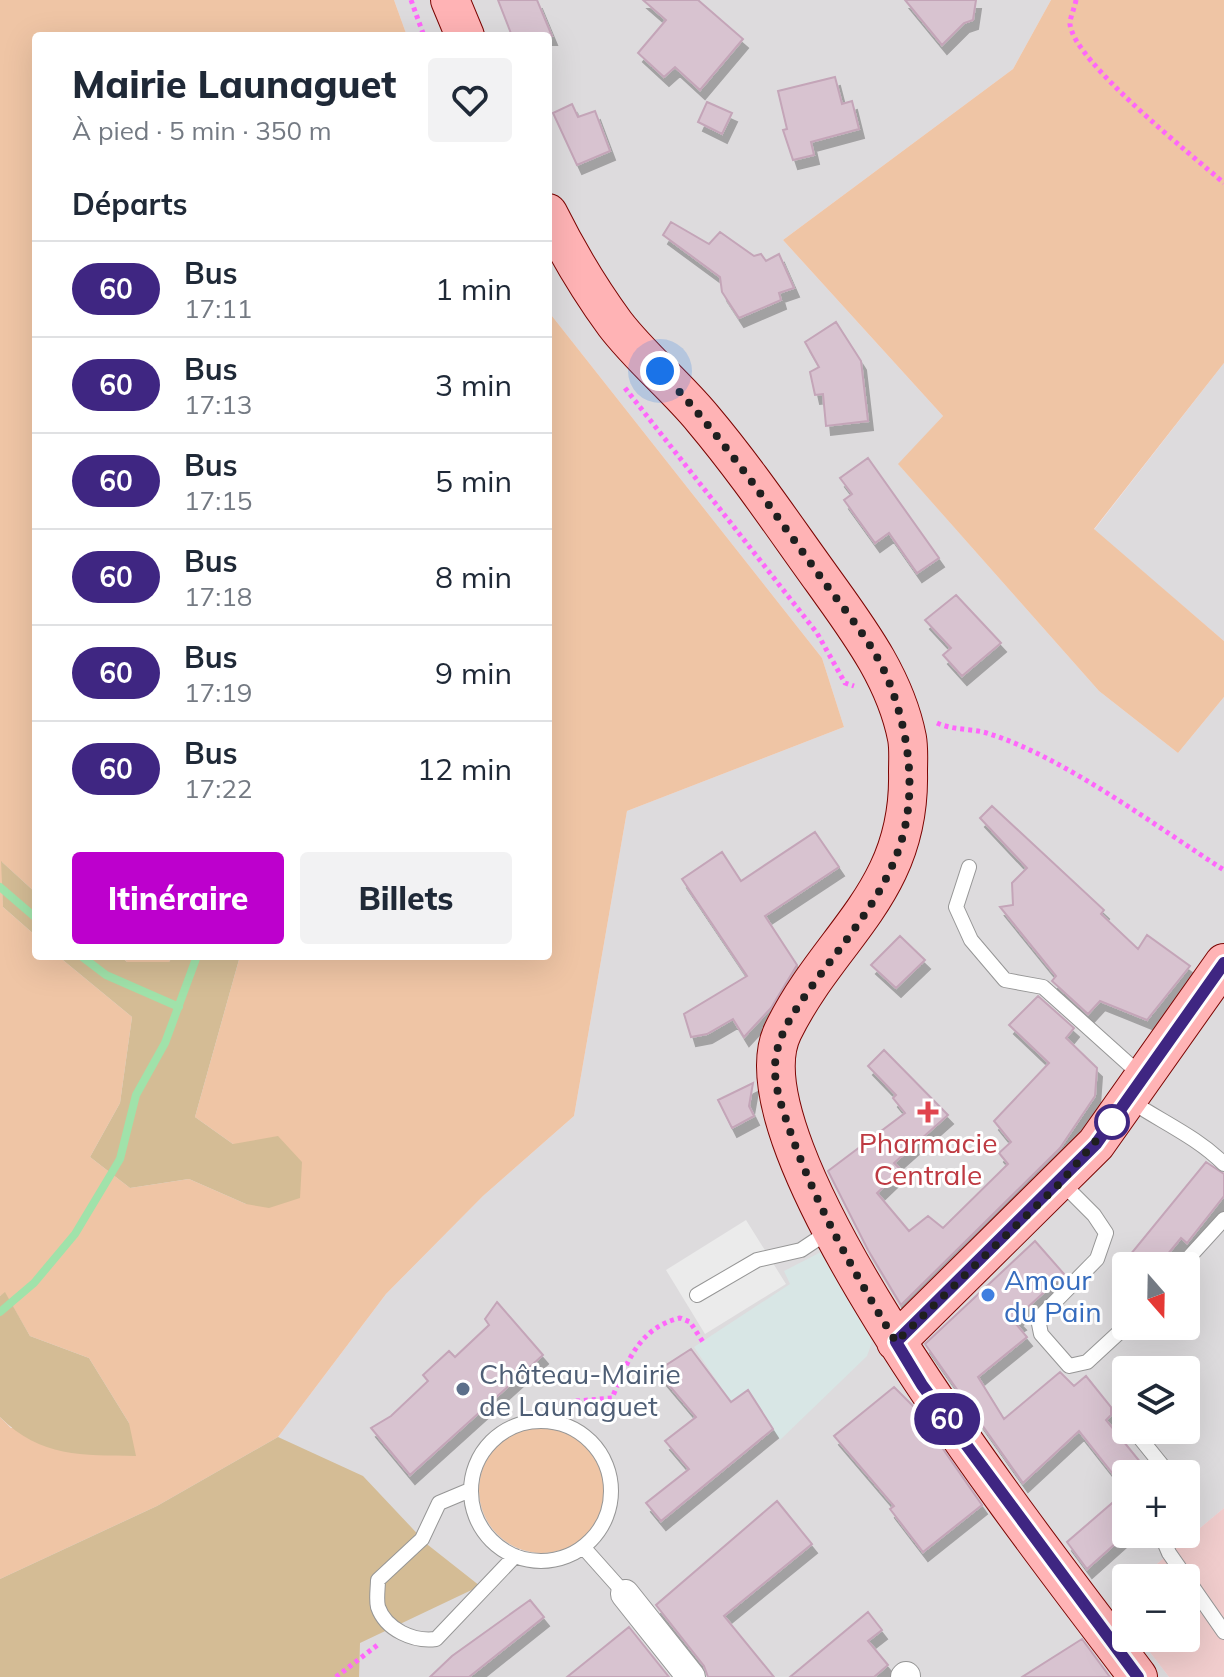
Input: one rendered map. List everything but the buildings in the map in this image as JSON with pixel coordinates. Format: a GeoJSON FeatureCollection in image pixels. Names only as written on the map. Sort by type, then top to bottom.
{"type":"FeatureCollection","features":[{"type":"Feature","properties":{"kind":"street"},"geometry":{"type":"LineString","coordinates":[[450,0],[463,32]]}},
{"type":"Feature","properties":{"kind":"street"},"geometry":{"type":"LineString","coordinates":[[552,220],[616,326],[682,393],[728,449],[867,642],[892,688],[908,740],[909,795],[902,838],[888,876],[781,1035],[775,1066],[784,1112],[803,1167],[831,1230],[922,1385],[1138,1677]]}},
{"type":"Feature","properties":{"kind":"street"},"geometry":{"type":"LineString","coordinates":[[896,1342],[1096,1144],[1224,963]]}},
{"type":"Feature","properties":{"kind":"street"},"geometry":{"type":"LineString","coordinates":[[625,1594],[691,1677]]}},
{"type":"Feature","properties":{"kind":"lane"},"geometry":{"type":"LineString","coordinates":[[969,867],[956,907],[971,940],[1005,980],[1043,987],[1165,1124],[1202,1142],[1224,1164]]}},
{"type":"Feature","properties":{"kind":"lane"},"geometry":{"type":"LineString","coordinates":[[1061,1182],[1094,1215],[1106,1233],[1097,1259],[1038,1319],[1041,1334],[1069,1366],[1087,1362],[1112,1339]]}},
{"type":"Feature","properties":{"kind":"lane"},"geometry":{"type":"LineString","coordinates":[[1194,1252],[1224,1219]]}},
{"type":"Feature","properties":{"kind":"lane"},"geometry":{"type":"LineString","coordinates":[[697,1295],[757,1260],[801,1250],[831,1230]]}},
{"type":"Feature","properties":{"kind":"lane"},"geometry":{"type":"LineString","coordinates":[[535,1420],[554,1421],[585,1434],[602,1454],[612,1478],[611,1504],[601,1528],[584,1548],[560,1560],[534,1562],[515,1556],[488,1538],[474,1516],[470,1490],[475,1465],[489,1442],[510,1427],[535,1420]]}},
{"type":"Feature","properties":{"kind":"lane"},"geometry":{"type":"LineString","coordinates":[[1145,1444],[1158,1460]]}},
{"type":"Feature","properties":{"kind":"lane"},"geometry":{"type":"LineString","coordinates":[[470,1490],[439,1503],[422,1539],[378,1580],[379,1608],[396,1630],[418,1641],[436,1639],[515,1556]]}},
{"type":"Feature","properties":{"kind":"lane"},"geometry":{"type":"LineString","coordinates":[[584,1548],[625,1594]]}},
{"type":"Feature","properties":{"kind":"lane"},"geometry":{"type":"LineString","coordinates":[[1167,1548],[1224,1632]]}},
{"type":"Feature","properties":{"kind":"path"},"geometry":{"type":"LineString","coordinates":[[411,0],[423,32]]}},
{"type":"Feature","properties":{"kind":"path"},"geometry":{"type":"LineString","coordinates":[[1076,0],[1070,24],[1079,46],[1113,85],[1224,183]]}},
{"type":"Feature","properties":{"kind":"path"},"geometry":{"type":"LineString","coordinates":[[615,375],[817,633],[845,683],[855,687],[865,685]]}},
{"type":"Feature","properties":{"kind":"path"},"geometry":{"type":"LineString","coordinates":[[928,711],[935,722],[950,729],[989,733],[1039,756],[1224,870]]}},
{"type":"Feature","properties":{"kind":"path"},"geometry":{"type":"LineString","coordinates":[[554,1421],[554,1403],[612,1398],[632,1351],[659,1324],[680,1318],[690,1322],[703,1342]]}},
{"type":"Feature","properties":{"kind":"path"},"geometry":{"type":"LineString","coordinates":[[336,1677],[396,1630]]}},
{"type":"Feature","properties":{"kind":"shaded area"},"geometry":{"type":"Polygon","coordinates":[[[0,0],[394,0],[406,32],[32,32],[32,889],[2,862],[3,907],[32,932],[32,960],[63,960],[132,1017],[120,1103],[90,1157],[130,1188],[189,1179],[246,1204],[233,1144],[195,1117],[239,960],[552,960],[552,316],[822,658],[844,727],[627,811],[574,1116],[483,1196],[386,1294],[278,1437],[157,1506],[0,1579],[0,1417],[11,1428],[129,1423],[89,1358],[30,1336],[5,1293],[0,1296],[0,0]]]}},
{"type":"Feature","properties":{"kind":"shaded area"},"geometry":{"type":"Polygon","coordinates":[[[394,0],[1051,0],[1013,69],[783,240],[943,416],[899,465],[1099,691],[1178,753],[1224,697],[1224,1508],[1200,1528],[1200,1460],[1112,1460],[1112,1548],[1176,1548],[1157,1564],[1112,1564],[1112,1652],[1150,1652],[1169,1677],[0,1677],[0,1579],[157,1506],[278,1437],[386,1294],[483,1196],[574,1116],[627,811],[844,727],[822,658],[552,316],[552,32],[406,32],[394,0]]]}},
{"type":"Feature","properties":{"kind":"shaded area"},"geometry":{"type":"Polygon","coordinates":[[[1051,0],[1224,0],[1224,363],[1094,529],[1224,641],[1224,697],[1178,753],[1099,691],[898,464],[943,416],[783,240],[1013,69],[1051,0]]]}},
{"type":"Feature","properties":{"kind":"shaded area"},"geometry":{"type":"Polygon","coordinates":[[[1224,363],[1224,641],[1094,530],[1224,363]]]}},
{"type":"Feature","properties":{"kind":"shaded area"},"geometry":{"type":"Polygon","coordinates":[[[1,861],[32,889],[32,932],[3,907],[1,861]]]}},
{"type":"Feature","properties":{"kind":"shaded area"},"geometry":{"type":"Polygon","coordinates":[[[63,960],[239,960],[195,1117],[233,1144],[278,1136],[302,1162],[300,1198],[269,1208],[246,1204],[189,1179],[130,1188],[90,1157],[120,1103],[132,1017],[63,960]]]}},
{"type":"Feature","properties":{"kind":"shaded area"},"geometry":{"type":"Polygon","coordinates":[[[125,960],[170,960],[169,962],[125,960]]]}},
{"type":"Feature","properties":{"kind":"shaded area"},"geometry":{"type":"Polygon","coordinates":[[[746,1220],[786,1284],[705,1334],[666,1270],[746,1220]]]}},
{"type":"Feature","properties":{"kind":"shaded area"},"geometry":{"type":"Polygon","coordinates":[[[823,1251],[872,1342],[867,1356],[780,1440],[748,1391],[731,1402],[694,1347],[790,1284],[784,1271],[823,1251]]]}},
{"type":"Feature","properties":{"kind":"shaded area"},"geometry":{"type":"Polygon","coordinates":[[[5,1292],[30,1336],[89,1358],[129,1423],[136,1456],[63,1452],[31,1440],[0,1417],[0,1296],[5,1292]]]}},
{"type":"Feature","properties":{"kind":"shaded area"},"geometry":{"type":"Polygon","coordinates":[[[542,1427],[566,1432],[587,1445],[600,1466],[605,1490],[600,1514],[587,1535],[566,1548],[542,1553],[518,1548],[497,1535],[484,1514],[479,1490],[484,1466],[497,1445],[518,1432],[542,1427]]]}},
{"type":"Feature","properties":{"kind":"shaded area"},"geometry":{"type":"Polygon","coordinates":[[[278,1437],[363,1476],[428,1545],[480,1586],[360,1643],[359,1677],[0,1677],[0,1579],[157,1506],[278,1437]]]}},
{"type":"Feature","properties":{"kind":"shaded area"},"geometry":{"type":"Polygon","coordinates":[[[1224,1508],[1224,1677],[1169,1677],[1150,1652],[1200,1652],[1200,1564],[1157,1564],[1176,1548],[1200,1548],[1200,1528],[1224,1508]]]}},
{"type":"Feature","properties":{"kind":"waterway"},"geometry":{"type":"LineString","coordinates":[[0,887],[32,915]]}},
{"type":"Feature","properties":{"kind":"waterway"},"geometry":{"type":"LineString","coordinates":[[86,960],[106,975],[179,1007]]}},
{"type":"Feature","properties":{"kind":"waterway"},"geometry":{"type":"LineString","coordinates":[[0,1312],[34,1283],[75,1234],[120,1159],[136,1095],[165,1043],[196,960]]}},
{"type":"Feature","properties":{"kind":"bus line","name":"60"},"geometry":{"type":"LineString","coordinates":[[1138,1677],[922,1385],[896,1342],[1096,1144],[1224,963]]}},
{"type":"Feature","properties":{"kind":"place","name":"Pharmacie Centrale"},"geometry":{"type":"Point","coordinates":[928,1112]}},
{"type":"Feature","properties":{"kind":"place","name":"Amour du Pain"},"geometry":{"type":"Point","coordinates":[988,1295]}},
{"type":"Feature","properties":{"kind":"place","name":"Château-Mairie de Launaguet"},"geometry":{"type":"Point","coordinates":[463,1389]}},
{"type":"Feature","properties":{"kind":"route"},"geometry":{"type":"LineString","coordinates":[[660,371],[728,449],[867,642],[892,688],[908,740],[909,795],[902,838],[888,876],[861,920],[800,1002],[781,1035],[775,1066],[779,1098],[803,1167],[831,1230],[896,1342],[954,1282],[1061,1182],[1112,1122]]}}]}
